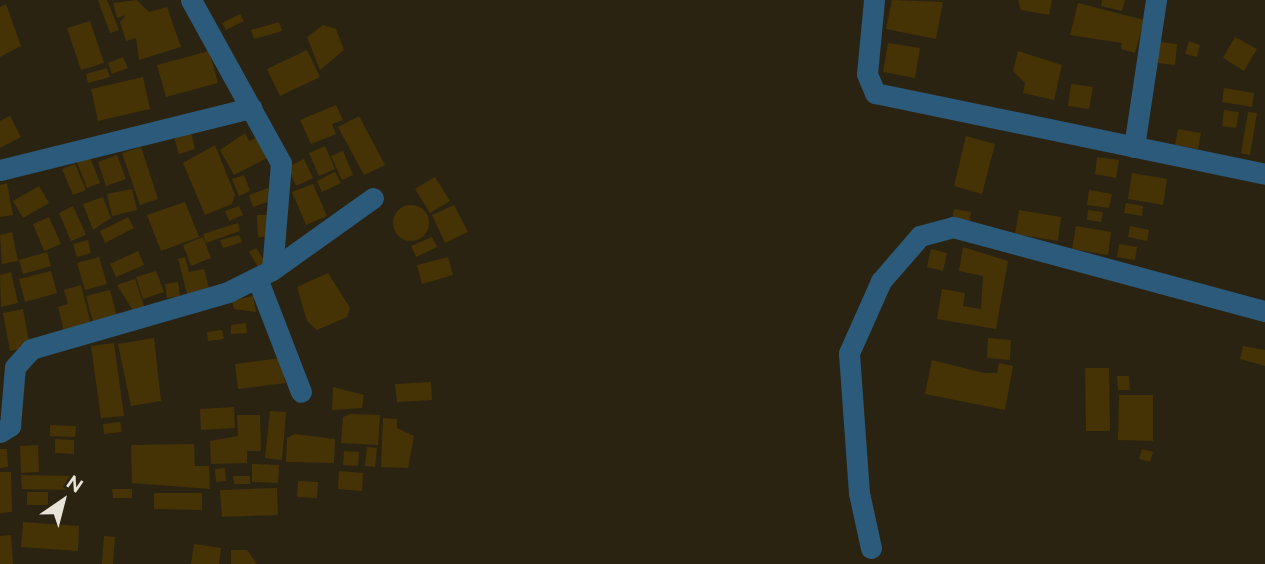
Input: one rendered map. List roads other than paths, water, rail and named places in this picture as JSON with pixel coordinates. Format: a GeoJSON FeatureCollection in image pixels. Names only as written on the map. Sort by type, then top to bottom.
{"type":"FeatureCollection","features":[{"type":"Feature","properties":{"kind":"street"},"geometry":{"type":"LineString","coordinates":[[191,0],[251,108],[283,175],[265,274],[302,392]]}},
{"type":"Feature","properties":{"kind":"street"},"geometry":{"type":"LineString","coordinates":[[874,0],[867,74],[875,93],[1265,174]]}},
{"type":"Feature","properties":{"kind":"street"},"geometry":{"type":"LineString","coordinates":[[1134,146],[1156,0]]}},
{"type":"Feature","properties":{"kind":"street"},"geometry":{"type":"LineString","coordinates":[[0,170],[251,108]]}},
{"type":"Feature","properties":{"kind":"street"},"geometry":{"type":"LineString","coordinates":[[0,432],[10,426],[15,367],[31,349],[156,317],[265,274],[373,198]]}},
{"type":"Feature","properties":{"kind":"street"},"geometry":{"type":"LineString","coordinates":[[871,548],[859,493],[849,352],[881,281],[920,236],[953,227],[1265,311]]}}]}
